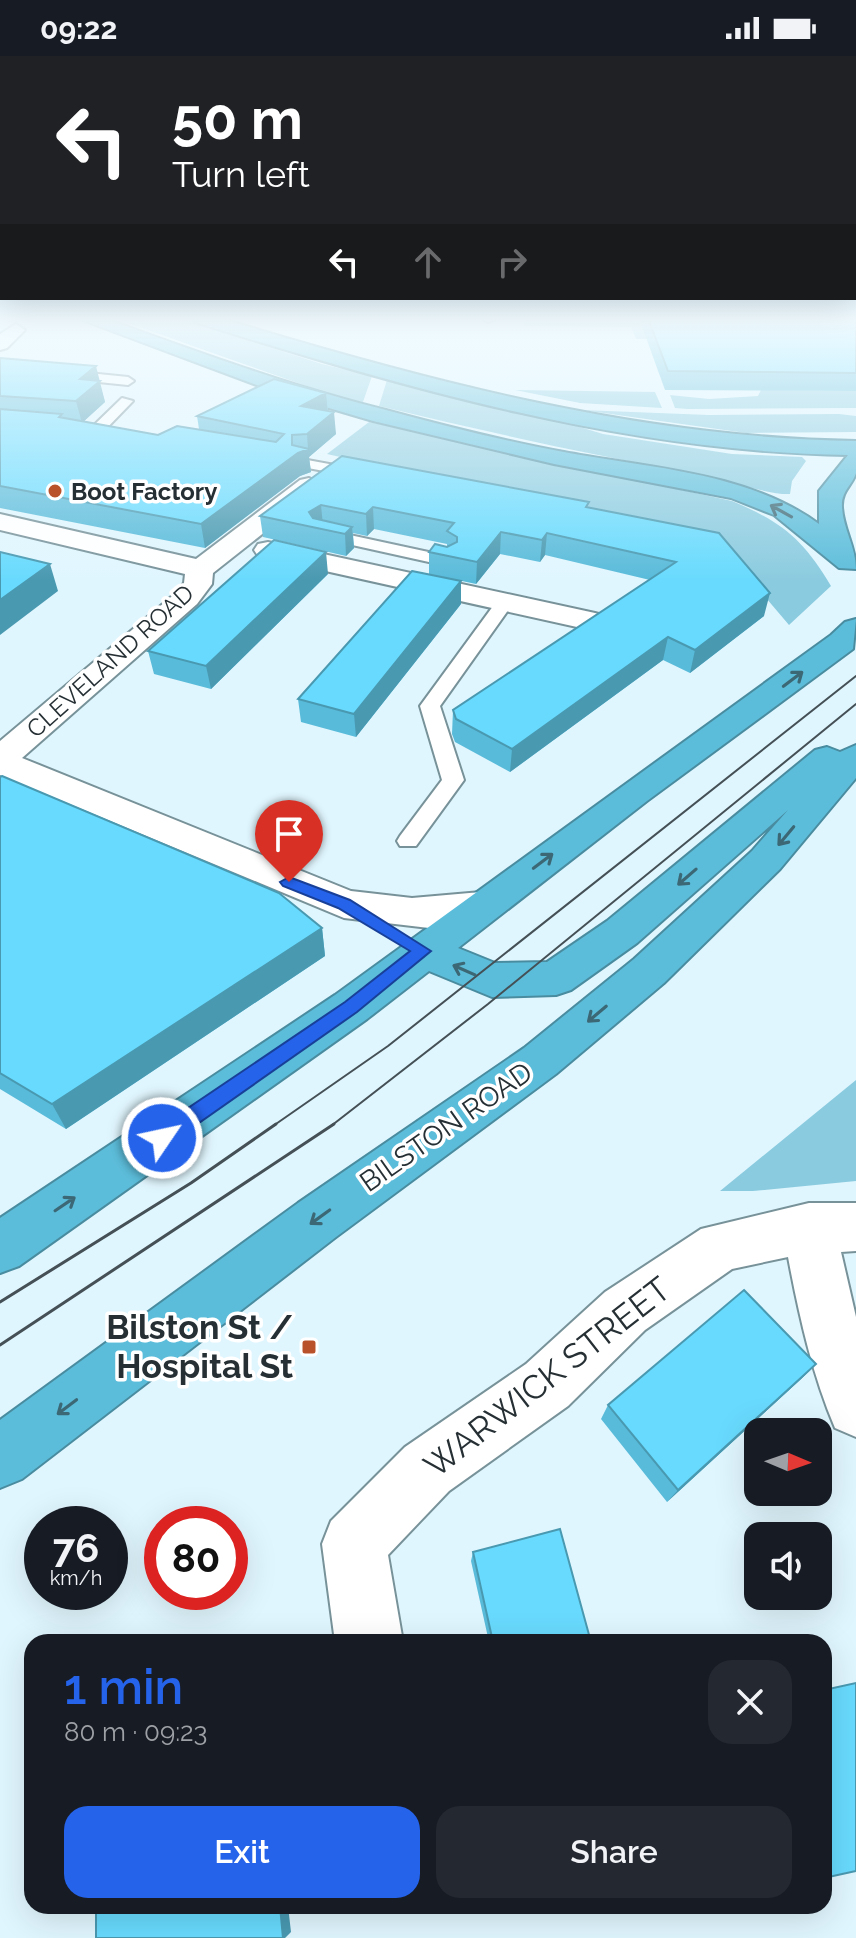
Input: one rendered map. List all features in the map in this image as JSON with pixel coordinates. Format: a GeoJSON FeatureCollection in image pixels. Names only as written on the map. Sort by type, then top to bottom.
{"type":"FeatureCollection","features":[{"type":"Feature","properties":{"kind":"highway"},"geometry":{"type":"LineString","coordinates":[[345,406],[554,457],[737,492],[783,510],[850,563]]}},
{"type":"Feature","properties":{"kind":"highway"},"geometry":{"type":"LineString","coordinates":[[530,406],[587,419],[736,443],[856,448]]}},
{"type":"Feature","properties":{"kind":"highway"},"geometry":{"type":"LineString","coordinates":[[850,563],[832,521],[829,497],[847,468],[856,460]]}},
{"type":"Feature","properties":{"kind":"highway"},"geometry":{"type":"LineString","coordinates":[[0,1248],[339,1015],[481,907],[788,683],[856,628]]}},
{"type":"Feature","properties":{"kind":"highway"},"geometry":{"type":"LineString","coordinates":[[423,951],[492,980],[556,978],[622,932],[794,783],[856,740]]}},
{"type":"Feature","properties":{"kind":"highway","name":"BILSTON ROAD"},"geometry":{"type":"LineString","coordinates":[[0,1457],[317,1220],[521,1077],[649,971],[766,860],[856,756]]}},
{"type":"Feature","properties":{"kind":"street","name":"CLEVELAND ROAD"},"geometry":{"type":"LineString","coordinates":[[0,760],[187,598],[198,584],[199,570],[311,483],[329,475]]}},
{"type":"Feature","properties":{"kind":"street"},"geometry":{"type":"LineString","coordinates":[[0,522],[177,561],[199,570]]}},
{"type":"Feature","properties":{"kind":"street"},"geometry":{"type":"LineString","coordinates":[[234,542],[595,622]]}},
{"type":"Feature","properties":{"kind":"street"},"geometry":{"type":"LineString","coordinates":[[0,760],[344,904],[423,951]]}},
{"type":"Feature","properties":{"kind":"street"},"geometry":{"type":"LineString","coordinates":[[344,904],[395,914],[427,915],[481,907]]}},
{"type":"Feature","properties":{"kind":"street"},"geometry":{"type":"LineString","coordinates":[[833,1227],[826,1311],[856,1407]]}},
{"type":"Feature","properties":{"kind":"street","name":"WARWICK STREET"},"geometry":{"type":"LineString","coordinates":[[368,1634],[354,1544],[427,1469],[547,1385],[625,1311],[720,1247],[833,1227]]}},
{"type":"Feature","properties":{"kind":"lane"},"geometry":{"type":"LineString","coordinates":[[80,430],[103,432],[123,406]]}},
{"type":"Feature","properties":{"kind":"lane"},"geometry":{"type":"LineString","coordinates":[[302,463],[335,469],[329,475]]}},
{"type":"Feature","properties":{"kind":"lane"},"geometry":{"type":"LineString","coordinates":[[322,534],[447,561]]}},
{"type":"Feature","properties":{"kind":"lane"},"geometry":{"type":"LineString","coordinates":[[378,574],[399,551]]}},
{"type":"Feature","properties":{"kind":"lane"},"geometry":{"type":"LineString","coordinates":[[408,841],[453,780],[430,706],[505,602]]}},
{"type":"Feature","properties":{"kind":"shaded area"},"geometry":{"type":"Polygon","coordinates":[[[379,406],[501,406],[603,434],[732,454],[802,457],[806,461],[792,481],[790,494],[771,492],[379,406]]]}},
{"type":"Feature","properties":{"kind":"shaded area"},"geometry":{"type":"Polygon","coordinates":[[[674,406],[856,406],[856,408],[674,406]]]}},
{"type":"Feature","properties":{"kind":"shaded area"},"geometry":{"type":"Polygon","coordinates":[[[582,410],[709,415],[839,414],[856,416],[856,432],[746,433],[582,410]]]}},
{"type":"Feature","properties":{"kind":"shaded area"},"geometry":{"type":"Polygon","coordinates":[[[369,422],[732,501],[765,517],[790,534],[811,556],[831,586],[789,625],[719,543],[327,454],[369,422]]]}},
{"type":"Feature","properties":{"kind":"shaded area"},"geometry":{"type":"Polygon","coordinates":[[[856,1080],[856,1181],[753,1191],[720,1191],[856,1080]]]}},
{"type":"Feature","properties":{"kind":"building"},"geometry":{"type":"Polygon","coordinates":[[[218,406],[301,406],[334,412],[307,434],[292,435],[292,445],[309,449],[298,453],[201,524],[0,486],[0,409],[62,414],[59,417],[158,435],[177,426],[276,442],[284,434],[197,416],[218,406]]]}},
{"type":"Feature","properties":{"kind":"building"},"geometry":{"type":"Polygon","coordinates":[[[342,456],[589,502],[586,507],[719,533],[770,593],[695,650],[668,637],[512,749],[456,719],[453,710],[676,562],[547,533],[542,540],[501,532],[477,562],[429,552],[435,544],[447,547],[457,542],[457,537],[447,531],[454,523],[373,507],[366,514],[321,505],[309,512],[313,518],[352,527],[345,534],[260,516],[342,456]]]}},
{"type":"Feature","properties":{"kind":"building"},"geometry":{"type":"Polygon","coordinates":[[[274,540],[326,552],[206,666],[148,651],[274,540]]]}},
{"type":"Feature","properties":{"kind":"building"},"geometry":{"type":"Polygon","coordinates":[[[0,552],[50,564],[0,600],[0,552]]]}},
{"type":"Feature","properties":{"kind":"building"},"geometry":{"type":"Polygon","coordinates":[[[412,571],[461,581],[354,714],[298,699],[412,571]]]}},
{"type":"Feature","properties":{"kind":"building"},"geometry":{"type":"Polygon","coordinates":[[[2,776],[279,893],[322,928],[52,1104],[0,1073],[2,776]]]}},
{"type":"Feature","properties":{"kind":"building"},"geometry":{"type":"Polygon","coordinates":[[[744,1290],[816,1364],[757,1418],[744,1418],[744,1430],[678,1490],[608,1405],[744,1290]]]}},
{"type":"Feature","properties":{"kind":"building"},"geometry":{"type":"Polygon","coordinates":[[[560,1529],[589,1634],[491,1634],[473,1552],[560,1529]]]}},
{"type":"Feature","properties":{"kind":"building"},"geometry":{"type":"Polygon","coordinates":[[[856,1683],[856,1871],[832,1876],[832,1688],[856,1683]]]}},
{"type":"Feature","properties":{"kind":"building"},"geometry":{"type":"Polygon","coordinates":[[[96,1914],[281,1914],[283,1938],[96,1938],[96,1914]]]}},
{"type":"Feature","properties":{"kind":"tram line"},"geometry":{"type":"LineString","coordinates":[[273,1126],[388,1046],[856,676]]}},
{"type":"Feature","properties":{"kind":"tram line"},"geometry":{"type":"LineString","coordinates":[[331,1126],[488,1004],[856,704]]}},
{"type":"Feature","properties":{"kind":"tram line"},"geometry":{"type":"LineString","coordinates":[[0,1302],[191,1183],[276,1124]]}},
{"type":"Feature","properties":{"kind":"tram line"},"geometry":{"type":"LineString","coordinates":[[0,1345],[331,1126]]}},
{"type":"Feature","properties":{"kind":"place","name":"Boot Factory"},"geometry":{"type":"Point","coordinates":[55,491]}},
{"type":"Feature","properties":{"kind":"place","name":"Bilston St / Hospital St"},"geometry":{"type":"Point","coordinates":[309,1347]}},
{"type":"Feature","properties":{"kind":"route"},"geometry":{"type":"LineString","coordinates":[[162,1138],[351,1007],[423,951],[344,904],[289,882]]}}]}
